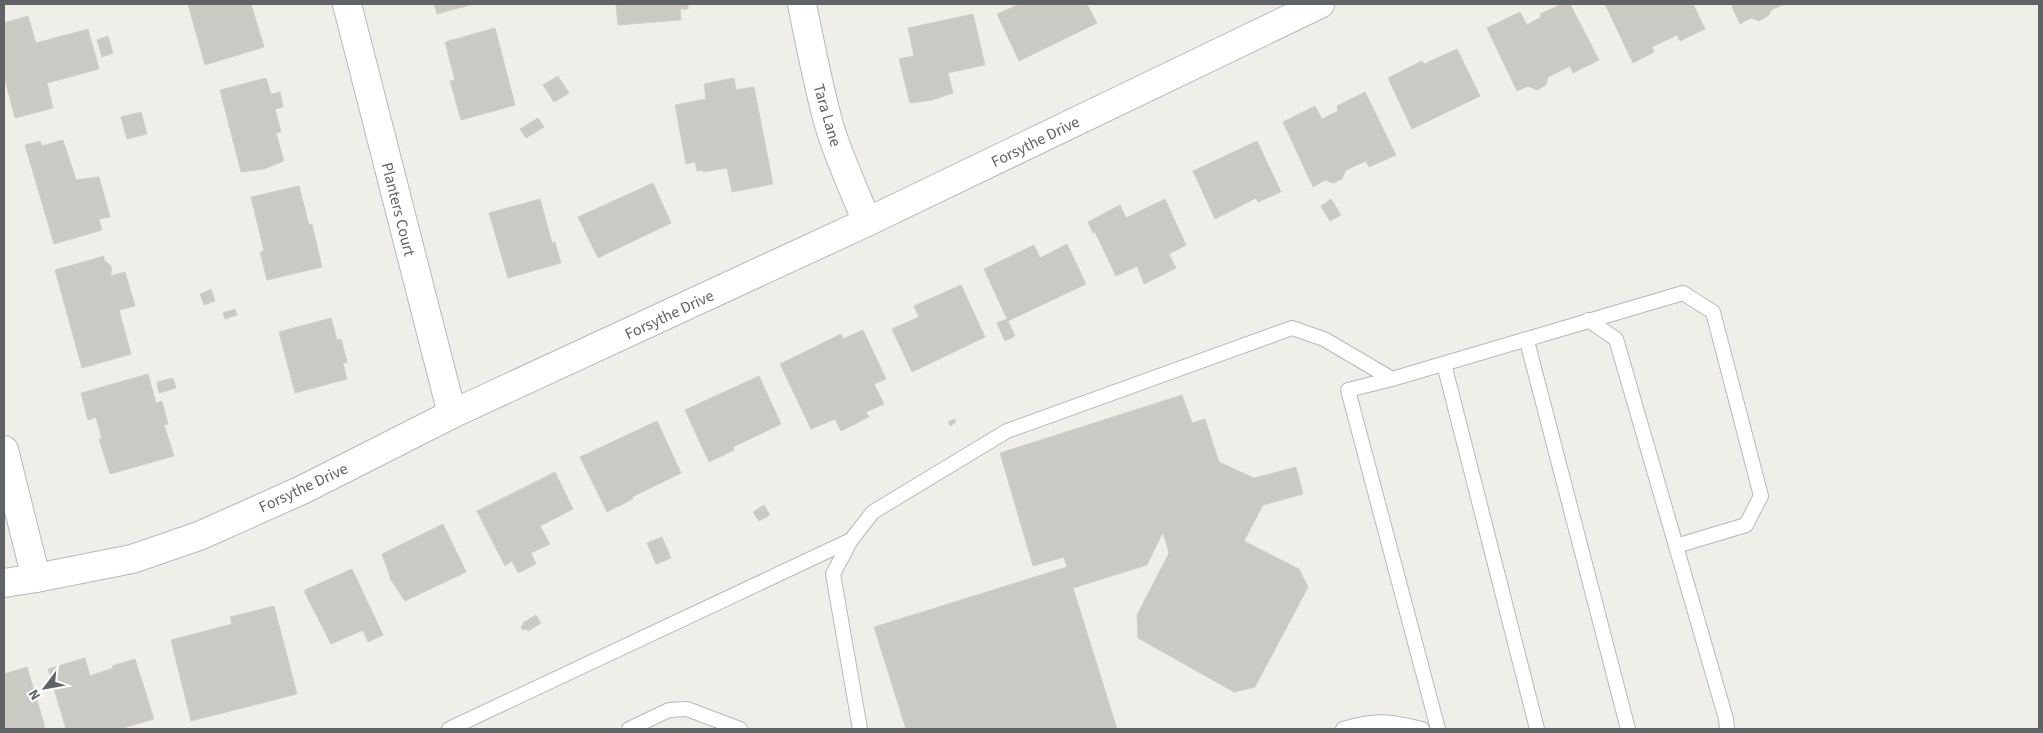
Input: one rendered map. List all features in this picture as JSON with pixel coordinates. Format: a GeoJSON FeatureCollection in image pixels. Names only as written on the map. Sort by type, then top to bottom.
{"type":"FeatureCollection","features":[{"type":"Feature","properties":{"kind":"street","name":"Planters Court"},"geometry":{"type":"LineString","coordinates":[[347,4],[452,414]]}},
{"type":"Feature","properties":{"kind":"street","name":"Tara Lane"},"geometry":{"type":"LineString","coordinates":[[802,4],[829,124],[842,164],[867,222]]}},
{"type":"Feature","properties":{"kind":"street","name":"Forsythe Drive"},"geometry":{"type":"LineString","coordinates":[[4,583],[132,559],[199,536],[302,490],[452,414],[867,222],[1291,10],[1320,4]]}},
{"type":"Feature","properties":{"kind":"street"},"geometry":{"type":"LineString","coordinates":[[4,450],[36,578]]}},
{"type":"Feature","properties":{"kind":"lane"},"geometry":{"type":"LineString","coordinates":[[1438,729],[1348,390],[1527,341],[1588,320],[1683,293],[1713,312],[1760,496],[1746,525],[1676,546]]}},
{"type":"Feature","properties":{"kind":"lane"},"geometry":{"type":"LineString","coordinates":[[1588,320],[1616,339],[1726,719],[1727,729]]}},
{"type":"Feature","properties":{"kind":"lane"},"geometry":{"type":"LineString","coordinates":[[860,729],[833,574],[851,540],[873,512],[1007,431],[1292,328],[1324,339],[1392,379]]}},
{"type":"Feature","properties":{"kind":"lane"},"geometry":{"type":"LineString","coordinates":[[1527,341],[1628,729]]}},
{"type":"Feature","properties":{"kind":"lane"},"geometry":{"type":"LineString","coordinates":[[1444,364],[1537,729]]}},
{"type":"Feature","properties":{"kind":"lane"},"geometry":{"type":"LineString","coordinates":[[449,729],[851,540]]}},
{"type":"Feature","properties":{"kind":"lane"},"geometry":{"type":"LineString","coordinates":[[630,729],[669,710],[687,709],[740,729]]}},
{"type":"Feature","properties":{"kind":"lane"},"geometry":{"type":"LineString","coordinates":[[1343,729],[1368,722],[1392,722],[1422,729]]}},
{"type":"Feature","properties":{"kind":"building"},"geometry":{"type":"Polygon","coordinates":[[[188,4],[251,4],[264,47],[205,65],[188,4]]]}},
{"type":"Feature","properties":{"kind":"building"},"geometry":{"type":"Polygon","coordinates":[[[434,4],[474,4],[437,14],[434,4]]]}},
{"type":"Feature","properties":{"kind":"building"},"geometry":{"type":"Polygon","coordinates":[[[616,4],[688,4],[688,9],[680,9],[681,20],[618,25],[616,4]]]}},
{"type":"Feature","properties":{"kind":"building"},"geometry":{"type":"Polygon","coordinates":[[[1020,4],[1087,4],[1097,23],[1019,61],[997,14],[1020,4]]]}},
{"type":"Feature","properties":{"kind":"building"},"geometry":{"type":"Polygon","coordinates":[[[1562,4],[1570,4],[1599,60],[1573,73],[1570,66],[1548,77],[1546,85],[1537,90],[1528,86],[1517,91],[1487,28],[1520,12],[1527,25],[1541,17],[1540,14],[1562,4]]]}},
{"type":"Feature","properties":{"kind":"building"},"geometry":{"type":"Polygon","coordinates":[[[1605,4],[1693,4],[1705,29],[1680,41],[1677,35],[1652,47],[1654,52],[1633,63],[1605,4]]]}},
{"type":"Feature","properties":{"kind":"building"},"geometry":{"type":"Polygon","coordinates":[[[1731,4],[1785,4],[1771,10],[1769,15],[1759,21],[1751,18],[1740,24],[1731,4]]]}},
{"type":"Feature","properties":{"kind":"building"},"geometry":{"type":"Polygon","coordinates":[[[973,14],[985,65],[948,73],[953,93],[932,100],[910,103],[899,59],[914,56],[908,28],[973,14]]]}},
{"type":"Feature","properties":{"kind":"building"},"geometry":{"type":"Polygon","coordinates":[[[28,16],[36,43],[88,29],[99,69],[47,83],[53,108],[15,118],[4,76],[4,23],[28,16]]]}},
{"type":"Feature","properties":{"kind":"building"},"geometry":{"type":"Polygon","coordinates":[[[495,28],[515,105],[461,120],[450,81],[455,80],[445,42],[495,28]]]}},
{"type":"Feature","properties":{"kind":"building"},"geometry":{"type":"Polygon","coordinates":[[[108,36],[113,53],[102,57],[97,40],[108,36]]]}},
{"type":"Feature","properties":{"kind":"building"},"geometry":{"type":"Polygon","coordinates":[[[1457,49],[1480,96],[1412,129],[1388,78],[1422,61],[1424,64],[1457,49]]]}},
{"type":"Feature","properties":{"kind":"building"},"geometry":{"type":"Polygon","coordinates":[[[558,76],[569,93],[554,102],[543,85],[558,76]]]}},
{"type":"Feature","properties":{"kind":"building"},"geometry":{"type":"Polygon","coordinates":[[[266,78],[271,94],[280,92],[283,107],[275,109],[281,132],[276,133],[284,161],[264,169],[241,172],[220,90],[266,78]]]}},
{"type":"Feature","properties":{"kind":"building"},"geometry":{"type":"Polygon","coordinates":[[[734,78],[736,90],[754,87],[773,184],[732,192],[727,168],[703,172],[703,170],[697,171],[695,162],[686,164],[675,105],[706,99],[704,84],[734,78]]]}},
{"type":"Feature","properties":{"kind":"building"},"geometry":{"type":"Polygon","coordinates":[[[1365,92],[1396,155],[1369,167],[1366,161],[1346,170],[1342,179],[1333,183],[1325,180],[1313,187],[1283,122],[1315,106],[1322,119],[1338,111],[1337,106],[1365,92]]]}},
{"type":"Feature","properties":{"kind":"building"},"geometry":{"type":"Polygon","coordinates":[[[141,112],[147,134],[127,139],[121,117],[141,112]]]}},
{"type":"Feature","properties":{"kind":"building"},"geometry":{"type":"Polygon","coordinates":[[[538,118],[544,127],[526,138],[520,129],[538,118]]]}},
{"type":"Feature","properties":{"kind":"building"},"geometry":{"type":"Polygon","coordinates":[[[63,140],[76,180],[99,177],[110,217],[99,219],[102,230],[54,244],[25,145],[40,141],[42,146],[63,140]]]}},
{"type":"Feature","properties":{"kind":"building"},"geometry":{"type":"Polygon","coordinates":[[[1257,141],[1281,192],[1258,202],[1256,198],[1215,219],[1193,171],[1257,141]]]}},
{"type":"Feature","properties":{"kind":"building"},"geometry":{"type":"Polygon","coordinates":[[[653,183],[671,223],[598,258],[578,217],[653,183]]]}},
{"type":"Feature","properties":{"kind":"building"},"geometry":{"type":"Polygon","coordinates":[[[299,186],[309,225],[312,224],[322,267],[267,280],[260,252],[264,251],[251,197],[299,186]]]}},
{"type":"Feature","properties":{"kind":"building"},"geometry":{"type":"Polygon","coordinates":[[[540,199],[552,243],[555,242],[561,263],[508,278],[489,213],[540,199]]]}},
{"type":"Feature","properties":{"kind":"building"},"geometry":{"type":"Polygon","coordinates":[[[1165,199],[1186,245],[1169,254],[1176,268],[1144,284],[1137,266],[1116,276],[1095,232],[1093,233],[1088,222],[1120,205],[1126,218],[1165,199]]]}},
{"type":"Feature","properties":{"kind":"building"},"geometry":{"type":"Polygon","coordinates":[[[1331,199],[1341,215],[1330,221],[1321,206],[1331,199]]]}},
{"type":"Feature","properties":{"kind":"building"},"geometry":{"type":"Polygon","coordinates":[[[1067,244],[1086,284],[1008,321],[984,269],[1034,245],[1040,258],[1067,244]]]}},
{"type":"Feature","properties":{"kind":"building"},"geometry":{"type":"Polygon","coordinates":[[[104,256],[104,260],[111,266],[110,276],[125,272],[135,306],[119,310],[131,354],[82,368],[55,270],[104,256]]]}},
{"type":"Feature","properties":{"kind":"building"},"geometry":{"type":"Polygon","coordinates":[[[961,285],[985,337],[912,372],[892,329],[919,317],[914,306],[961,285]]]}},
{"type":"Feature","properties":{"kind":"building"},"geometry":{"type":"Polygon","coordinates":[[[211,289],[215,301],[204,305],[200,294],[211,289]]]}},
{"type":"Feature","properties":{"kind":"building"},"geometry":{"type":"Polygon","coordinates":[[[235,309],[237,315],[225,319],[223,313],[235,309]]]}},
{"type":"Feature","properties":{"kind":"building"},"geometry":{"type":"Polygon","coordinates":[[[331,318],[337,340],[341,339],[347,362],[343,363],[347,379],[295,393],[279,332],[331,318]]]}},
{"type":"Feature","properties":{"kind":"building"},"geometry":{"type":"Polygon","coordinates":[[[1007,319],[1015,336],[1005,341],[997,323],[1007,319]]]}},
{"type":"Feature","properties":{"kind":"building"},"geometry":{"type":"Polygon","coordinates":[[[863,330],[886,379],[874,384],[884,404],[866,412],[869,417],[841,431],[835,419],[811,429],[780,364],[841,334],[843,339],[863,330]]]}},
{"type":"Feature","properties":{"kind":"building"},"geometry":{"type":"Polygon","coordinates":[[[148,374],[156,403],[162,401],[168,424],[164,425],[174,456],[110,474],[99,439],[102,439],[96,417],[88,420],[81,393],[148,374]]]}},
{"type":"Feature","properties":{"kind":"building"},"geometry":{"type":"Polygon","coordinates":[[[759,376],[781,424],[733,447],[734,450],[709,462],[685,410],[759,376]]]}},
{"type":"Feature","properties":{"kind":"building"},"geometry":{"type":"Polygon","coordinates":[[[173,378],[176,388],[159,393],[157,382],[173,378]]]}},
{"type":"Feature","properties":{"kind":"building"},"geometry":{"type":"Polygon","coordinates":[[[1182,395],[1192,423],[1205,419],[1219,462],[1254,478],[1296,467],[1303,494],[1263,505],[1244,541],[1299,569],[1308,587],[1255,687],[1234,692],[1138,638],[1137,615],[1169,553],[1163,532],[1147,565],[1073,588],[1117,729],[906,729],[874,627],[1067,567],[1064,557],[1033,566],[1000,453],[1182,395]]]}},
{"type":"Feature","properties":{"kind":"building"},"geometry":{"type":"Polygon","coordinates":[[[954,419],[956,422],[950,426],[948,422],[954,419]]]}},
{"type":"Feature","properties":{"kind":"building"},"geometry":{"type":"Polygon","coordinates":[[[657,421],[681,473],[632,497],[633,499],[607,512],[580,457],[657,421]]]}},
{"type":"Feature","properties":{"kind":"building"},"geometry":{"type":"Polygon","coordinates":[[[555,472],[573,509],[540,526],[550,544],[531,553],[536,564],[518,573],[512,561],[505,566],[477,511],[555,472]]]}},
{"type":"Feature","properties":{"kind":"building"},"geometry":{"type":"Polygon","coordinates":[[[764,505],[770,515],[759,521],[753,512],[764,505]]]}},
{"type":"Feature","properties":{"kind":"building"},"geometry":{"type":"Polygon","coordinates":[[[443,524],[466,572],[405,601],[391,580],[382,554],[443,524]]]}},
{"type":"Feature","properties":{"kind":"building"},"geometry":{"type":"Polygon","coordinates":[[[662,537],[671,558],[656,564],[647,543],[662,537]]]}},
{"type":"Feature","properties":{"kind":"building"},"geometry":{"type":"Polygon","coordinates":[[[352,569],[383,635],[368,642],[363,630],[331,644],[305,590],[352,569]]]}},
{"type":"Feature","properties":{"kind":"building"},"geometry":{"type":"Polygon","coordinates":[[[274,606],[297,694],[191,721],[171,640],[232,624],[230,617],[274,606]]]}},
{"type":"Feature","properties":{"kind":"building"},"geometry":{"type":"Polygon","coordinates":[[[536,615],[541,623],[528,631],[526,629],[523,630],[521,627],[523,623],[536,615]]]}},
{"type":"Feature","properties":{"kind":"building"},"geometry":{"type":"Polygon","coordinates":[[[85,658],[90,676],[113,668],[112,666],[135,659],[154,719],[120,729],[66,729],[48,669],[85,658]]]}},
{"type":"Feature","properties":{"kind":"building"},"geometry":{"type":"Polygon","coordinates":[[[27,667],[45,727],[38,729],[4,729],[4,674],[27,667]]]}}]}
